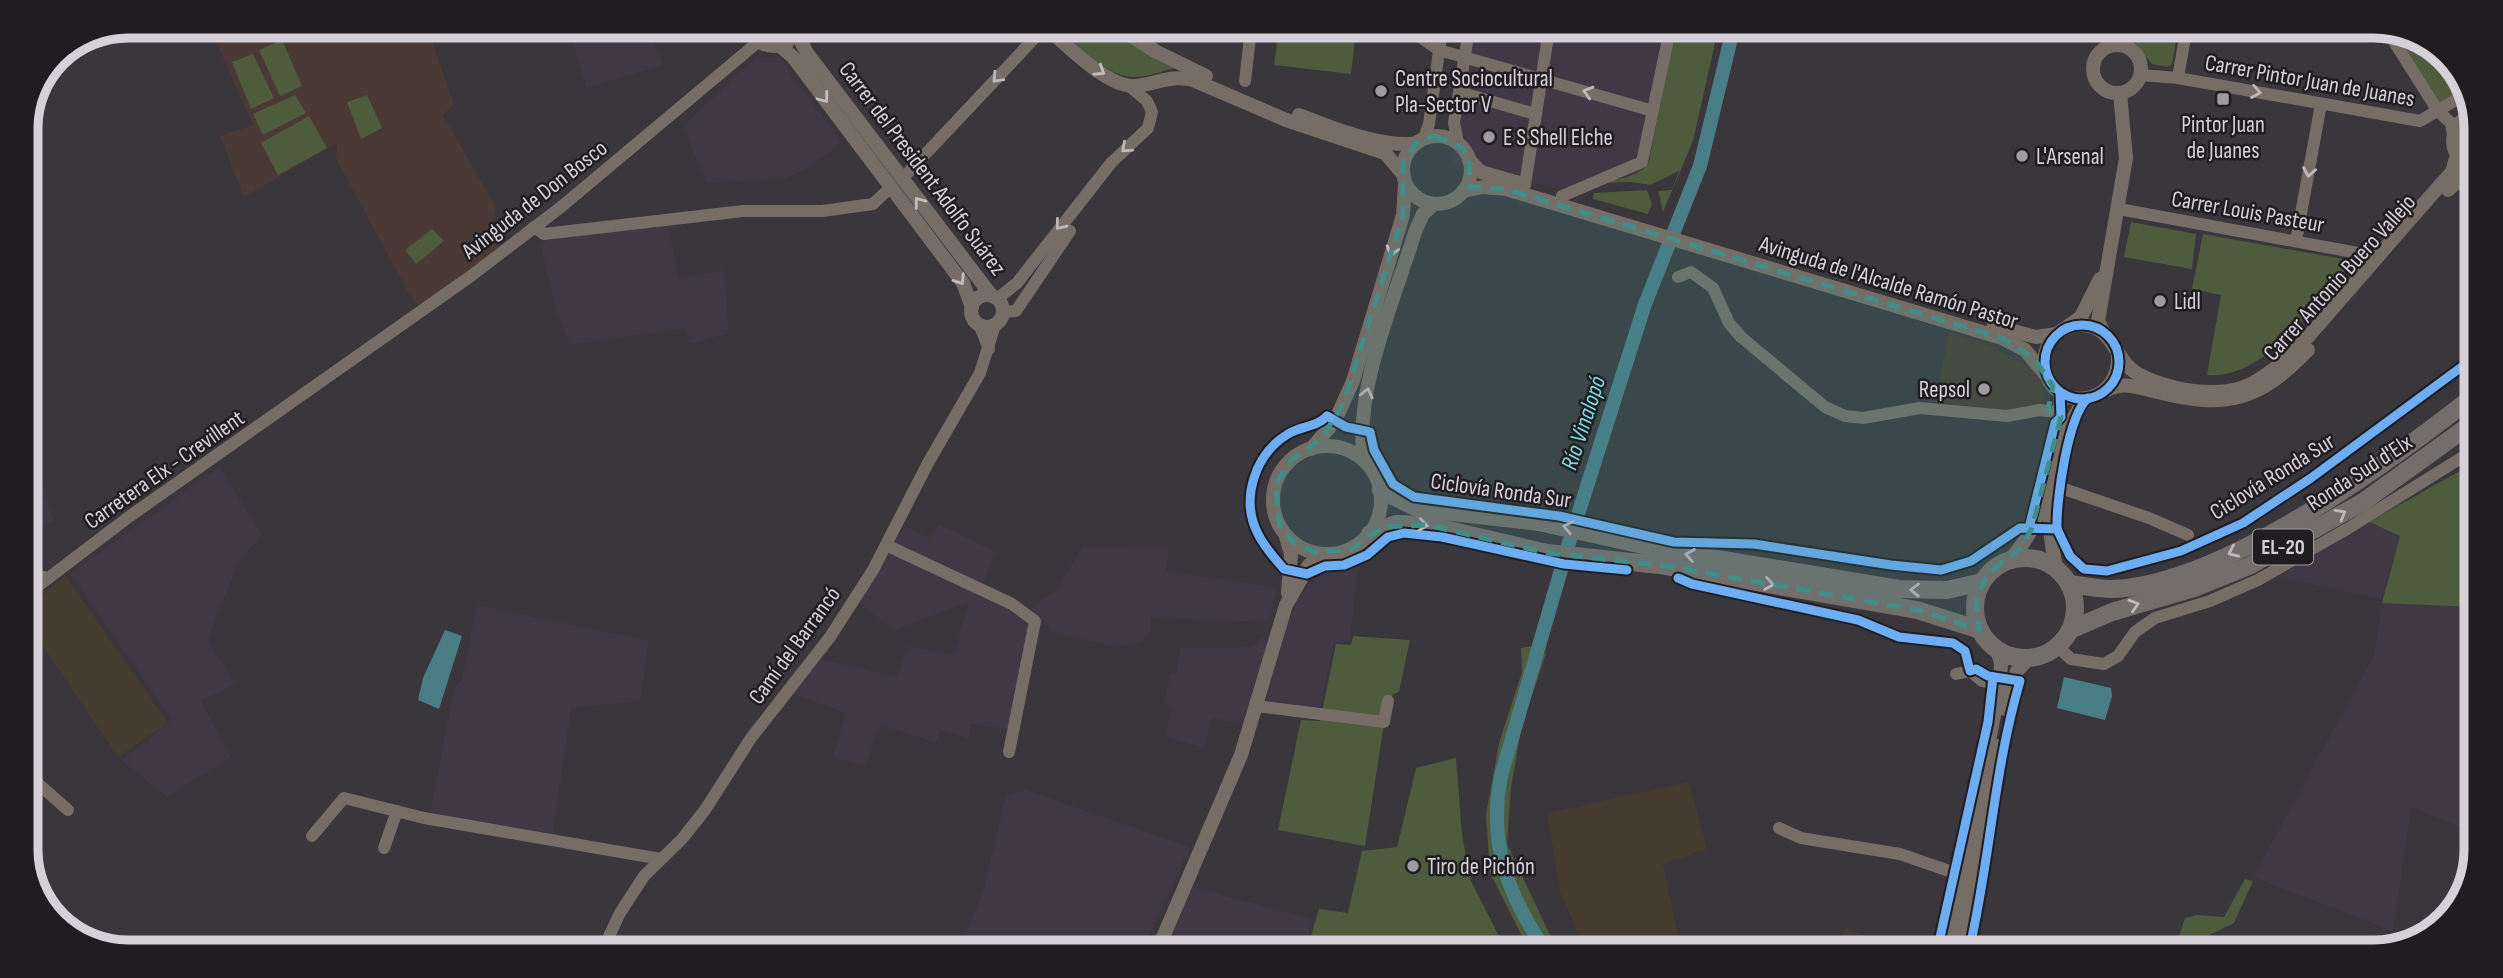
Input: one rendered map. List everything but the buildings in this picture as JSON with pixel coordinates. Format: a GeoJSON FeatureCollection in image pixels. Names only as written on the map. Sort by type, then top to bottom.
{"type":"FeatureCollection","features":[{"type":"Feature","properties":{"kind":"highway","name":"Ronda Sud d'Elx"},"geometry":{"type":"LineString","coordinates":[[2070,584],[2112,589],[2146,584],[2236,551],[2346,488],[2464,402]]}},
{"type":"Feature","properties":{"kind":"highway","name":"Ronda Sud d'Elx"},"geometry":{"type":"LineString","coordinates":[[2070,630],[2112,612],[2197,587],[2249,566],[2363,502],[2464,429]]}},
{"type":"Feature","properties":{"kind":"highway"},"geometry":{"type":"LineString","coordinates":[[1381,490],[1417,508],[1563,526],[1634,543],[1899,589],[1947,590],[1982,582]]}},
{"type":"Feature","properties":{"kind":"highway"},"geometry":{"type":"LineString","coordinates":[[1370,534],[1396,524],[1412,524],[1547,553],[1629,562],[1917,610],[1980,630]]}},
{"type":"Feature","properties":{"kind":"highway"},"geometry":{"type":"LineString","coordinates":[[2029,657],[2007,654],[1997,649],[1980,630],[1975,614],[1976,597],[1989,573],[2008,561],[2028,558],[2056,569],[2070,584],[2075,607],[2070,630]]}},
{"type":"Feature","properties":{"kind":"highway","name":"EL-20"},"geometry":{"type":"LineString","coordinates":[[2029,657],[2042,655],[2057,646],[2070,630]]}},
{"type":"Feature","properties":{"kind":"main road"},"geometry":{"type":"LineString","coordinates":[[756,39],[758,42],[780,46],[788,39]]}},
{"type":"Feature","properties":{"kind":"main road","name":"Carrer del President Adolfo Suárez"},"geometry":{"type":"LineString","coordinates":[[780,46],[793,57],[897,183],[993,311],[973,317],[963,283],[897,183],[807,52],[801,39]]}},
{"type":"Feature","properties":{"kind":"main road"},"geometry":{"type":"LineString","coordinates":[[1059,39],[1095,68],[1129,86],[1169,78],[1193,80],[1286,120],[1385,153],[1417,198],[1434,204],[1450,201],[1463,191],[1470,177],[1469,160]]}},
{"type":"Feature","properties":{"kind":"main road"},"geometry":{"type":"LineString","coordinates":[[1138,39],[1184,66],[1304,117],[1389,143],[1442,136],[1458,143],[1481,172],[1562,196],[1644,226]]}},
{"type":"Feature","properties":{"kind":"main road"},"geometry":{"type":"LineString","coordinates":[[2113,39],[2099,53],[2094,62],[2094,73],[2104,89],[2120,93],[2132,88],[2140,75],[2140,62],[2135,54],[2115,39]]}},
{"type":"Feature","properties":{"kind":"main road"},"geometry":{"type":"LineString","coordinates":[[2054,386],[2079,399],[2088,398],[2106,390],[2117,374],[2118,355],[2098,321],[2126,158],[2120,93]]}},
{"type":"Feature","properties":{"kind":"main road"},"geometry":{"type":"LineString","coordinates":[[2464,118],[2453,135],[2457,155],[2464,160]]}},
{"type":"Feature","properties":{"kind":"main road"},"geometry":{"type":"LineString","coordinates":[[1162,940],[1241,755],[1286,605],[1291,554],[1274,509],[1275,485],[1291,460],[1311,449],[1335,421],[1353,382],[1404,215],[1406,155],[1420,141]]}},
{"type":"Feature","properties":{"kind":"main road","name":"Carrer Antonio Buero Vallejo"},"geometry":{"type":"LineString","coordinates":[[2118,355],[2131,370],[2141,376],[2172,386],[2216,392],[2253,383],[2273,370],[2305,340],[2452,172],[2457,155]]}},
{"type":"Feature","properties":{"kind":"main road","name":"Carrer Antonio Buero Vallejo"},"geometry":{"type":"LineString","coordinates":[[2106,390],[2127,384],[2172,396],[2213,402],[2250,395],[2275,382],[2313,345],[2464,174]]}},
{"type":"Feature","properties":{"kind":"main road"},"geometry":{"type":"LineString","coordinates":[[1463,191],[1483,187],[1506,189],[1705,244]]}},
{"type":"Feature","properties":{"kind":"main road"},"geometry":{"type":"LineString","coordinates":[[1364,460],[1361,429],[1368,384],[1415,232],[1423,214],[1434,204]]}},
{"type":"Feature","properties":{"kind":"main road","name":"Avinguda de l'Alcalde Ramón Pastor"},"geometry":{"type":"LineString","coordinates":[[1705,244],[2023,334],[2036,337],[2062,331]]}},
{"type":"Feature","properties":{"kind":"main road","name":"Avinguda de l'Alcalde Ramón Pastor"},"geometry":{"type":"LineString","coordinates":[[1705,244],[2001,338],[2025,350],[2054,386]]}},
{"type":"Feature","properties":{"kind":"main road"},"geometry":{"type":"LineString","coordinates":[[2008,561],[2021,548],[2032,528],[2061,417],[2054,386],[2045,369],[2046,350],[2062,331],[2081,317],[2106,264]]}},
{"type":"Feature","properties":{"kind":"main road"},"geometry":{"type":"LineString","coordinates":[[972,307],[976,299],[993,311]]}},
{"type":"Feature","properties":{"kind":"main road"},"geometry":{"type":"LineString","coordinates":[[2062,331],[2084,325],[2103,331]]}},
{"type":"Feature","properties":{"kind":"main road"},"geometry":{"type":"LineString","coordinates":[[2056,569],[2050,531],[2050,509],[2069,428],[2080,406],[2088,398]]}},
{"type":"Feature","properties":{"kind":"main road"},"geometry":{"type":"LineString","coordinates":[[1286,605],[1309,565],[1328,554],[1352,549],[1370,534],[1378,520],[1381,490],[1364,460],[1339,447],[1311,449]]}},
{"type":"Feature","properties":{"kind":"main road"},"geometry":{"type":"LineString","coordinates":[[1286,535],[1305,550],[1328,554]]}},
{"type":"Feature","properties":{"kind":"main road"},"geometry":{"type":"LineString","coordinates":[[1950,940],[2000,685],[2001,663],[1997,649]]}},
{"type":"Feature","properties":{"kind":"main road"},"geometry":{"type":"LineString","coordinates":[[1961,940],[2009,690],[2017,671],[2029,657]]}},
{"type":"Feature","properties":{"kind":"main road"},"geometry":{"type":"LineString","coordinates":[[1155,940],[1223,796]]}},
{"type":"Feature","properties":{"kind":"street"},"geometry":{"type":"LineString","coordinates":[[534,228],[544,234],[743,211],[822,211],[873,204],[897,183],[1036,39]]}},
{"type":"Feature","properties":{"kind":"street"},"geometry":{"type":"LineString","coordinates":[[1245,80],[1250,39]]}},
{"type":"Feature","properties":{"kind":"street"},"geometry":{"type":"LineString","coordinates":[[1424,39],[1440,50],[1465,58],[1653,111]]}},
{"type":"Feature","properties":{"kind":"street"},"geometry":{"type":"LineString","coordinates":[[1420,141],[1431,109],[1441,39]]}},
{"type":"Feature","properties":{"kind":"street"},"geometry":{"type":"LineString","coordinates":[[1458,143],[1456,113],[1468,39]]}},
{"type":"Feature","properties":{"kind":"street"},"geometry":{"type":"LineString","coordinates":[[1525,185],[1548,39]]}},
{"type":"Feature","properties":{"kind":"street"},"geometry":{"type":"LineString","coordinates":[[1562,196],[1642,162],[1668,39]]}},
{"type":"Feature","properties":{"kind":"street"},"geometry":{"type":"LineString","coordinates":[[2178,78],[2185,39]]}},
{"type":"Feature","properties":{"kind":"street"},"geometry":{"type":"LineString","coordinates":[[2393,40],[2438,111],[2451,123],[2453,135]]}},
{"type":"Feature","properties":{"kind":"street","name":"Avinguda de Don Bosco"},"geometry":{"type":"LineString","coordinates":[[327,379],[534,228],[758,42]]}},
{"type":"Feature","properties":{"kind":"street","name":"Carrer Pintor Juan de Juanes"},"geometry":{"type":"LineString","coordinates":[[2140,75],[2178,78],[2420,121],[2459,98]]}},
{"type":"Feature","properties":{"kind":"street"},"geometry":{"type":"LineString","coordinates":[[993,311],[1116,157],[1149,128],[1152,120],[1147,101],[1129,86]]}},
{"type":"Feature","properties":{"kind":"street"},"geometry":{"type":"LineString","coordinates":[[1460,92],[1535,114]]}},
{"type":"Feature","properties":{"kind":"street"},"geometry":{"type":"LineString","coordinates":[[2297,241],[2321,104]]}},
{"type":"Feature","properties":{"kind":"street"},"geometry":{"type":"LineString","coordinates":[[1431,109],[1456,113]]}},
{"type":"Feature","properties":{"kind":"street","name":"Carrer Louis Pasteur"},"geometry":{"type":"LineString","coordinates":[[2119,209],[2370,254]]}},
{"type":"Feature","properties":{"kind":"street"},"geometry":{"type":"LineString","coordinates":[[993,311],[1016,312],[1070,231]]}},
{"type":"Feature","properties":{"kind":"street"},"geometry":{"type":"LineString","coordinates":[[1678,277],[1691,272],[1706,281],[1741,337],[1825,407],[1845,416],[1863,418],[1920,408],[2007,416],[2040,410],[2057,412],[2061,417]]}},
{"type":"Feature","properties":{"kind":"street","name":"Camí del Barrancó"},"geometry":{"type":"LineString","coordinates":[[608,940],[630,895],[697,820],[751,738],[830,637],[886,545],[928,463],[980,373],[989,349],[993,311]]}},
{"type":"Feature","properties":{"kind":"street","name":"Carretera Elx - Crevillent"},"geometry":{"type":"LineString","coordinates":[[39,586],[130,516],[327,379]]}},
{"type":"Feature","properties":{"kind":"street"},"geometry":{"type":"LineString","coordinates":[[2040,410],[2050,398],[2054,386]]}},
{"type":"Feature","properties":{"kind":"street"},"geometry":{"type":"LineString","coordinates":[[2057,646],[2071,659],[2104,664],[2118,656],[2135,632],[2155,618],[2210,601],[2258,579],[2347,529],[2464,456]]}},
{"type":"Feature","properties":{"kind":"street"},"geometry":{"type":"LineString","coordinates":[[2055,486],[2149,518],[2188,535]]}},
{"type":"Feature","properties":{"kind":"street"},"geometry":{"type":"LineString","coordinates":[[886,545],[1012,604],[1035,621],[1009,752]]}},
{"type":"Feature","properties":{"kind":"street"},"geometry":{"type":"LineString","coordinates":[[39,576],[49,578]]}},
{"type":"Feature","properties":{"kind":"street"},"geometry":{"type":"LineString","coordinates":[[1956,674],[1970,671],[1982,681],[2000,685]]}},
{"type":"Feature","properties":{"kind":"street"},"geometry":{"type":"LineString","coordinates":[[1256,706],[1384,722],[1388,701]]}},
{"type":"Feature","properties":{"kind":"street"},"geometry":{"type":"LineString","coordinates":[[39,784],[68,810]]}},
{"type":"Feature","properties":{"kind":"street"},"geometry":{"type":"LineString","coordinates":[[312,836],[344,798],[397,811],[661,859]]}},
{"type":"Feature","properties":{"kind":"street"},"geometry":{"type":"LineString","coordinates":[[384,848],[397,811]]}},
{"type":"Feature","properties":{"kind":"street"},"geometry":{"type":"LineString","coordinates":[[1779,828],[1801,838],[1900,854],[1958,874]]}},
{"type":"Feature","properties":{"kind":"highlighted area"},"geometry":{"type":"Polygon","coordinates":[[[1434,136],[1463,148],[1469,160],[1470,187],[1506,189],[2002,338],[2033,357],[2053,386],[2048,410],[2061,417],[2032,528],[2021,548],[1989,573],[1976,597],[1980,630],[1917,610],[1659,565],[1547,553],[1427,525],[1383,527],[1352,549],[1316,553],[1294,543],[1280,527],[1275,485],[1291,460],[1321,439],[1343,404],[1403,215],[1403,162],[1416,143],[1434,136]]]}},
{"type":"Feature","properties":{"kind":"shaded area"},"geometry":{"type":"Polygon","coordinates":[[[215,39],[431,39],[454,104],[443,115],[496,207],[492,224],[504,238],[494,253],[443,291],[418,304],[414,303],[336,159],[337,143],[244,197],[220,136],[253,125],[215,39]]]}},
{"type":"Feature","properties":{"kind":"shaded area"},"geometry":{"type":"Polygon","coordinates":[[[572,39],[652,39],[663,65],[586,88],[572,39]]]}},
{"type":"Feature","properties":{"kind":"shaded area"},"geometry":{"type":"Polygon","coordinates":[[[1469,39],[1673,39],[1655,138],[1644,171],[1559,189],[1451,164],[1469,39]]]}},
{"type":"Feature","properties":{"kind":"shaded area"},"geometry":{"type":"Polygon","coordinates":[[[756,57],[779,58],[842,143],[805,170],[786,178],[706,183],[683,126],[756,57]]]}},
{"type":"Feature","properties":{"kind":"shaded area"},"geometry":{"type":"Polygon","coordinates":[[[667,224],[679,278],[724,270],[729,333],[690,344],[685,328],[570,345],[557,314],[540,242],[582,233],[667,224]]]}},
{"type":"Feature","properties":{"kind":"shaded area"},"geometry":{"type":"Polygon","coordinates":[[[1949,332],[1986,343],[2033,369],[2046,395],[2040,406],[2008,411],[1935,402],[1949,332]]]}},
{"type":"Feature","properties":{"kind":"shaded area"},"geometry":{"type":"Polygon","coordinates":[[[220,467],[262,535],[240,560],[207,640],[236,684],[201,701],[231,757],[167,797],[121,760],[172,720],[70,574],[220,467]]]}},
{"type":"Feature","properties":{"kind":"shaded area"},"geometry":{"type":"Polygon","coordinates":[[[38,471],[54,522],[39,527],[38,471]]]}},
{"type":"Feature","properties":{"kind":"shaded area"},"geometry":{"type":"Polygon","coordinates":[[[2464,483],[2464,829],[2411,807],[2393,931],[2253,877],[2374,656],[2384,589],[2464,483]]]}},
{"type":"Feature","properties":{"kind":"shaded area"},"geometry":{"type":"Polygon","coordinates":[[[2369,522],[2400,536],[2381,599],[2279,577],[2369,522]]]}},
{"type":"Feature","properties":{"kind":"shaded area"},"geometry":{"type":"Polygon","coordinates":[[[939,524],[996,552],[982,585],[1031,623],[1011,730],[971,724],[968,738],[941,730],[936,743],[881,725],[865,766],[833,757],[846,713],[793,694],[821,659],[897,677],[908,646],[954,655],[969,602],[894,630],[858,602],[905,526],[930,538],[939,524]]]}},
{"type":"Feature","properties":{"kind":"shaded area"},"geometry":{"type":"Polygon","coordinates":[[[1169,546],[1166,571],[1274,587],[1277,591],[1269,622],[1151,618],[1151,631],[1142,643],[1113,646],[1053,633],[1030,609],[1057,589],[1082,547],[1169,546]]]}},
{"type":"Feature","properties":{"kind":"shaded area"},"geometry":{"type":"Polygon","coordinates":[[[1361,562],[1356,582],[1350,642],[1334,642],[1320,710],[1265,703],[1297,598],[1329,567],[1344,568],[1361,562]]]}},
{"type":"Feature","properties":{"kind":"shaded area"},"geometry":{"type":"Polygon","coordinates":[[[66,576],[168,723],[118,757],[39,640],[39,597],[66,576]]]}},
{"type":"Feature","properties":{"kind":"shaded area"},"geometry":{"type":"Polygon","coordinates":[[[477,605],[649,641],[640,701],[571,708],[553,833],[430,814],[454,689],[462,679],[477,605]]]}},
{"type":"Feature","properties":{"kind":"shaded area"},"geometry":{"type":"Polygon","coordinates":[[[1262,637],[1268,641],[1242,724],[1212,718],[1204,748],[1165,737],[1172,707],[1164,704],[1171,673],[1176,674],[1180,648],[1239,648],[1253,646],[1262,637]]]}},
{"type":"Feature","properties":{"kind":"shaded area"},"geometry":{"type":"Polygon","coordinates":[[[1689,782],[1707,849],[1663,864],[1679,940],[1581,940],[1560,891],[1547,813],[1689,782]]]}},
{"type":"Feature","properties":{"kind":"shaded area"},"geometry":{"type":"Polygon","coordinates":[[[1026,790],[1190,847],[1147,940],[962,940],[983,892],[1006,796],[1026,790]]]}},
{"type":"Feature","properties":{"kind":"shaded area"},"geometry":{"type":"Polygon","coordinates":[[[1192,887],[1313,919],[1308,940],[1168,940],[1192,887]]]}},
{"type":"Feature","properties":{"kind":"shaded area"},"geometry":{"type":"Polygon","coordinates":[[[1846,928],[1878,940],[1838,940],[1846,928]]]}},
{"type":"Feature","properties":{"kind":"green space"},"geometry":{"type":"Polygon","coordinates":[[[1070,39],[1129,39],[1177,68],[1133,77],[1112,71],[1070,39]]]}},
{"type":"Feature","properties":{"kind":"green space"},"geometry":{"type":"Polygon","coordinates":[[[1278,39],[1355,39],[1351,74],[1274,65],[1278,39]]]}},
{"type":"Feature","properties":{"kind":"green space"},"geometry":{"type":"Polygon","coordinates":[[[1673,39],[1716,39],[1693,141],[1663,212],[1658,191],[1672,190],[1679,171],[1650,185],[1632,182],[1598,183],[1633,175],[1649,162],[1673,39]]]}},
{"type":"Feature","properties":{"kind":"green space"},"geometry":{"type":"Polygon","coordinates":[[[2130,39],[2177,39],[2172,64],[2167,67],[2152,64],[2130,39]]]}},
{"type":"Feature","properties":{"kind":"green space"},"geometry":{"type":"Polygon","coordinates":[[[282,40],[302,86],[280,96],[259,50],[282,40]]]}},
{"type":"Feature","properties":{"kind":"green space"},"geometry":{"type":"Polygon","coordinates":[[[2398,42],[2429,57],[2446,74],[2457,95],[2445,104],[2437,102],[2398,42]]]}},
{"type":"Feature","properties":{"kind":"green space"},"geometry":{"type":"Polygon","coordinates":[[[253,54],[274,98],[251,109],[232,62],[253,54]]]}},
{"type":"Feature","properties":{"kind":"green space"},"geometry":{"type":"Polygon","coordinates":[[[295,95],[306,113],[263,135],[253,114],[295,95]]]}},
{"type":"Feature","properties":{"kind":"green space"},"geometry":{"type":"Polygon","coordinates":[[[367,95],[382,128],[361,139],[347,102],[367,95]]]}},
{"type":"Feature","properties":{"kind":"green space"},"geometry":{"type":"Polygon","coordinates":[[[309,116],[327,148],[278,175],[261,143],[309,116]]]}},
{"type":"Feature","properties":{"kind":"green space"},"geometry":{"type":"Polygon","coordinates":[[[1647,190],[1652,204],[1648,214],[1593,199],[1594,193],[1647,190]]]}},
{"type":"Feature","properties":{"kind":"green space"},"geometry":{"type":"Polygon","coordinates":[[[2131,222],[2196,234],[2192,269],[2124,257],[2131,222]]]}},
{"type":"Feature","properties":{"kind":"green space"},"geometry":{"type":"Polygon","coordinates":[[[432,229],[444,241],[416,264],[405,250],[432,229]]]}},
{"type":"Feature","properties":{"kind":"green space"},"geometry":{"type":"Polygon","coordinates":[[[2203,234],[2343,259],[2349,266],[2304,319],[2268,353],[2249,366],[2228,373],[2207,375],[2221,295],[2192,289],[2203,234]]]}},
{"type":"Feature","properties":{"kind":"green space"},"geometry":{"type":"Polygon","coordinates":[[[2464,469],[2464,607],[2382,603],[2400,536],[2369,522],[2464,469]]]}},
{"type":"Feature","properties":{"kind":"green space"},"geometry":{"type":"Polygon","coordinates":[[[1353,636],[1410,640],[1399,692],[1393,694],[1383,730],[1365,846],[1278,830],[1301,720],[1320,721],[1336,644],[1351,645],[1353,636]]]}},
{"type":"Feature","properties":{"kind":"green space"},"geometry":{"type":"Polygon","coordinates":[[[1533,646],[1546,654],[1522,725],[1511,787],[1507,844],[1552,940],[1524,940],[1490,873],[1486,815],[1499,743],[1522,672],[1521,648],[1533,646]]]}},
{"type":"Feature","properties":{"kind":"green space","name":"Tiro de Pichón"},"geometry":{"type":"Polygon","coordinates":[[[1456,758],[1462,835],[1471,881],[1501,940],[1310,940],[1319,909],[1348,913],[1362,851],[1397,847],[1416,768],[1456,758]]]}},
{"type":"Feature","properties":{"kind":"green space"},"geometry":{"type":"Polygon","coordinates":[[[2245,879],[2253,881],[2234,923],[2199,940],[2178,940],[2185,918],[2197,915],[2224,917],[2245,879]]]}},
{"type":"Feature","properties":{"kind":"water"},"geometry":{"type":"Polygon","coordinates":[[[445,630],[462,636],[439,709],[418,700],[423,678],[445,630]]]}},
{"type":"Feature","properties":{"kind":"water"},"geometry":{"type":"Polygon","coordinates":[[[2064,677],[2111,688],[2112,696],[2105,720],[2057,708],[2064,677]]]}},
{"type":"Feature","properties":{"kind":"waterway","name":"Río Vinalopó"},"geometry":{"type":"LineString","coordinates":[[1539,940],[1511,888],[1499,846],[1497,824],[1501,776],[1568,546],[1645,304],[1700,166],[1731,39]]}},
{"type":"Feature","properties":{"kind":"cycle path"},"geometry":{"type":"LineString","coordinates":[[2082,325],[2103,331],[2113,341],[2119,362],[2113,383],[2103,393],[2082,399],[2061,393],[2051,383],[2045,362],[2051,341],[2061,331],[2082,325]]}},
{"type":"Feature","properties":{"kind":"cycle path","name":"Ciclovía Ronda Sur"},"geometry":{"type":"LineString","coordinates":[[2057,529],[2070,556],[2084,569],[2107,571],[2181,551],[2243,523],[2311,478],[2464,365]]}},
{"type":"Feature","properties":{"kind":"cycle path"},"geometry":{"type":"LineString","coordinates":[[2029,528],[2055,423],[2061,417],[2060,393]]}},
{"type":"Feature","properties":{"kind":"cycle path"},"geometry":{"type":"LineString","coordinates":[[2057,529],[2061,480],[2069,440],[2081,407],[2088,398]]}},
{"type":"Feature","properties":{"kind":"cycle path","name":"Ciclovía Ronda Sur"},"geometry":{"type":"LineString","coordinates":[[1627,570],[1564,564],[1442,537],[1404,533],[1388,537],[1367,555],[1344,565],[1325,566],[1307,574],[1284,569],[1263,543],[1253,520],[1250,506],[1254,478],[1259,465],[1276,443],[1288,434],[1327,416],[1346,427],[1370,432],[1374,450],[1393,484],[1414,497],[1559,516],[1674,542],[1754,544],[1941,570],[1971,561],[2020,528],[2057,529]]}},
{"type":"Feature","properties":{"kind":"cycle path"},"geometry":{"type":"LineString","coordinates":[[1678,578],[1692,584],[1858,620],[1899,637],[1953,643],[1965,651],[1970,671],[1976,669],[1988,676],[2020,681],[2004,748],[1971,940]]}},
{"type":"Feature","properties":{"kind":"cycle path"},"geometry":{"type":"LineString","coordinates":[[1939,940],[1988,722],[1993,677]]}},
{"type":"Feature","properties":{"kind":"place","name":"Centre Sociocultural Pla-Sector V"},"geometry":{"type":"Point","coordinates":[1381,91]}},
{"type":"Feature","properties":{"kind":"place","name":"Pintor Juan de Juanes"},"geometry":{"type":"Point","coordinates":[2223,99]}},
{"type":"Feature","properties":{"kind":"place","name":"E S Shell Elche"},"geometry":{"type":"Point","coordinates":[1489,137]}},
{"type":"Feature","properties":{"kind":"place","name":"L'Arsenal"},"geometry":{"type":"Point","coordinates":[2022,156]}},
{"type":"Feature","properties":{"kind":"place","name":"Lidl"},"geometry":{"type":"Point","coordinates":[2160,301]}},
{"type":"Feature","properties":{"kind":"place","name":"Repsol"},"geometry":{"type":"Point","coordinates":[1984,389]}},
{"type":"Feature","properties":{"kind":"place","name":"Tiro de Pichón"},"geometry":{"type":"Point","coordinates":[1413,866]}}]}
